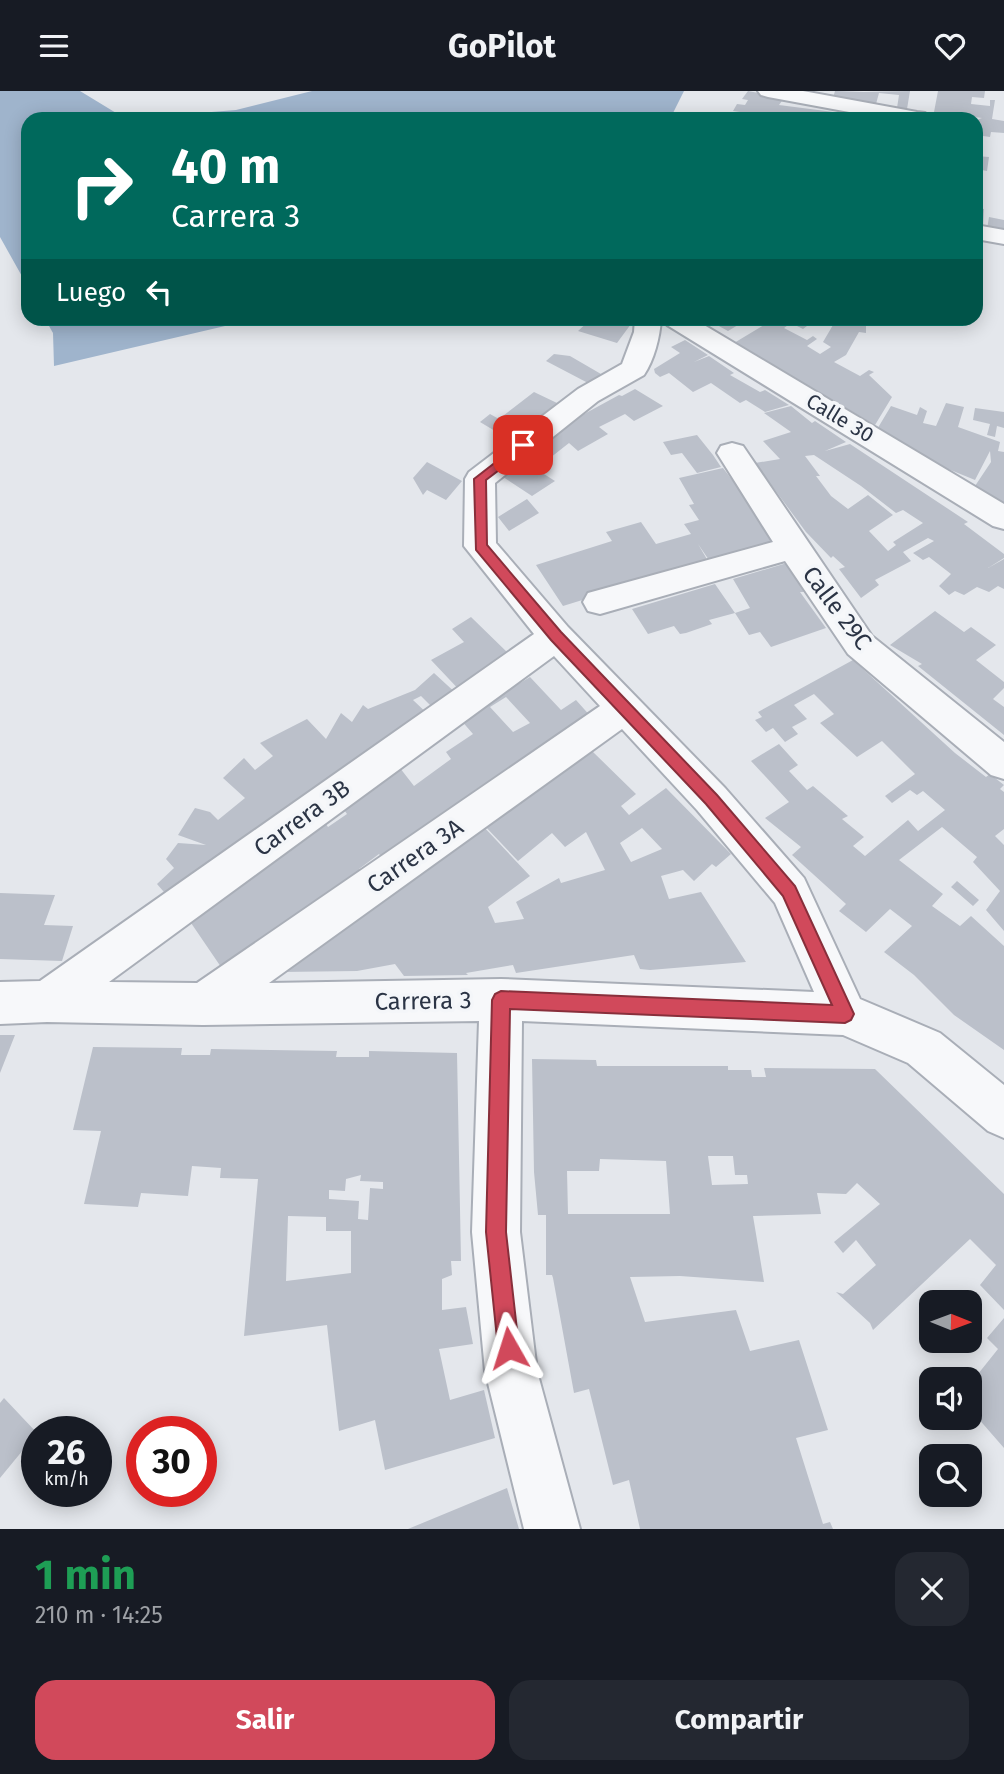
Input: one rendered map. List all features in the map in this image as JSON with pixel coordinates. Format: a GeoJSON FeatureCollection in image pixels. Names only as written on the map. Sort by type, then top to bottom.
{"type":"FeatureCollection","features":[{"type":"Feature","properties":{"kind":"street"},"geometry":{"type":"LineString","coordinates":[[768,91],[884,112]]}},
{"type":"Feature","properties":{"kind":"street"},"geometry":{"type":"LineString","coordinates":[[918,112],[921,91]]}},
{"type":"Feature","properties":{"kind":"street"},"geometry":{"type":"LineString","coordinates":[[983,233],[1004,237]]}},
{"type":"Feature","properties":{"kind":"street"},"geometry":{"type":"LineString","coordinates":[[648,326],[634,369],[588,395],[480,479],[480,546],[556,636],[711,799],[789,891],[845,1014],[924,1048],[1004,1115]]}},
{"type":"Feature","properties":{"kind":"street","name":"Calle 30"},"geometry":{"type":"LineString","coordinates":[[688,326],[1004,518]]}},
{"type":"Feature","properties":{"kind":"street","name":"Calle 29C"},"geometry":{"type":"LineString","coordinates":[[732,453],[860,645],[1004,764]]}},
{"type":"Feature","properties":{"kind":"street"},"geometry":{"type":"LineString","coordinates":[[600,602],[793,548]]}},
{"type":"Feature","properties":{"kind":"street","name":"Carrera 3B"},"geometry":{"type":"LineString","coordinates":[[47,1001],[556,636]]}},
{"type":"Feature","properties":{"kind":"street","name":"Carrera 3A"},"geometry":{"type":"LineString","coordinates":[[203,1005],[626,707]]}},
{"type":"Feature","properties":{"kind":"street"},"geometry":{"type":"LineString","coordinates":[[501,1000],[496,1232],[511,1371],[552,1529]]}},
{"type":"Feature","properties":{"kind":"street","name":"Carrera 3"},"geometry":{"type":"LineString","coordinates":[[0,1003],[47,1001],[203,1005],[501,1000],[845,1014]]}},
{"type":"Feature","properties":{"kind":"water"},"geometry":{"type":"Polygon","coordinates":[[[0,91],[80,91],[114,112],[21,112],[21,274],[0,237],[0,91]]]}},
{"type":"Feature","properties":{"kind":"water"},"geometry":{"type":"Polygon","coordinates":[[[312,91],[684,91],[674,112],[212,112],[236,110],[312,91]]]}},
{"type":"Feature","properties":{"kind":"water"},"geometry":{"type":"Polygon","coordinates":[[[49,326],[225,326],[54,366],[53,333],[49,326]]]}},
{"type":"Feature","properties":{"kind":"building"},"geometry":{"type":"Polygon","coordinates":[[[748,91],[784,98],[779,105],[834,112],[733,111],[737,104],[745,105],[748,100],[742,99],[748,91]]]}},
{"type":"Feature","properties":{"kind":"building"},"geometry":{"type":"Polygon","coordinates":[[[835,91],[910,91],[907,109],[897,108],[899,95],[879,93],[876,104],[833,98],[835,91]]]}},
{"type":"Feature","properties":{"kind":"building"},"geometry":{"type":"Polygon","coordinates":[[[938,91],[985,91],[984,98],[972,97],[971,104],[990,106],[990,100],[995,100],[992,119],[1004,121],[1004,133],[991,132],[990,137],[983,136],[983,112],[934,112],[938,91]]]}},
{"type":"Feature","properties":{"kind":"building"},"geometry":{"type":"Polygon","coordinates":[[[983,157],[989,157],[987,171],[983,170],[983,157]]]}},
{"type":"Feature","properties":{"kind":"building"},"geometry":{"type":"Polygon","coordinates":[[[989,217],[1004,220],[1004,231],[987,229],[989,217]]]}},
{"type":"Feature","properties":{"kind":"building"},"geometry":{"type":"Polygon","coordinates":[[[583,326],[630,326],[617,343],[578,331],[583,326]]]}},
{"type":"Feature","properties":{"kind":"building"},"geometry":{"type":"Polygon","coordinates":[[[719,326],[736,326],[728,331],[719,326]]]}},
{"type":"Feature","properties":{"kind":"building"},"geometry":{"type":"Polygon","coordinates":[[[762,326],[787,326],[784,328],[807,340],[813,336],[817,339],[807,346],[820,354],[831,347],[823,342],[832,326],[866,326],[866,333],[859,332],[846,355],[834,362],[860,376],[869,370],[874,372],[869,375],[892,397],[875,425],[734,343],[762,326]]]}},
{"type":"Feature","properties":{"kind":"building"},"geometry":{"type":"Polygon","coordinates":[[[685,340],[708,355],[694,362],[709,356],[734,373],[730,375],[760,392],[765,390],[789,405],[765,412],[746,400],[740,403],[711,383],[693,392],[669,373],[660,377],[654,369],[680,353],[671,347],[685,340]]]}},
{"type":"Feature","properties":{"kind":"building"},"geometry":{"type":"Polygon","coordinates":[[[554,354],[570,356],[601,374],[588,383],[546,361],[554,354]]]}},
{"type":"Feature","properties":{"kind":"building"},"geometry":{"type":"Polygon","coordinates":[[[635,389],[663,406],[634,421],[625,414],[599,427],[608,434],[578,451],[569,443],[536,469],[555,481],[532,496],[494,471],[553,431],[635,389]]]}},
{"type":"Feature","properties":{"kind":"building"},"geometry":{"type":"Polygon","coordinates":[[[534,392],[557,403],[510,440],[480,422],[490,414],[499,419],[534,392]]]}},
{"type":"Feature","properties":{"kind":"building"},"geometry":{"type":"Polygon","coordinates":[[[946,403],[964,407],[958,427],[1000,442],[998,451],[1004,452],[1004,504],[975,486],[991,462],[990,451],[975,480],[926,460],[876,431],[891,406],[917,415],[920,407],[927,411],[923,423],[936,426],[946,403]]]}},
{"type":"Feature","properties":{"kind":"building"},"geometry":{"type":"Polygon","coordinates":[[[791,406],[812,423],[815,421],[846,442],[825,451],[850,444],[968,522],[964,524],[1004,554],[1004,558],[988,568],[1004,559],[1004,589],[998,586],[989,592],[977,587],[964,595],[955,591],[949,595],[939,586],[951,574],[929,557],[923,560],[913,553],[934,541],[928,538],[903,552],[911,561],[875,580],[879,585],[861,598],[839,569],[845,567],[833,556],[831,558],[806,532],[755,463],[780,459],[763,441],[791,432],[764,413],[791,406]],[[814,455],[805,456],[831,496],[848,509],[868,495],[893,515],[869,531],[888,551],[896,545],[893,542],[923,523],[903,510],[896,513],[814,455]]]}},
{"type":"Feature","properties":{"kind":"building"},"geometry":{"type":"Polygon","coordinates":[[[975,408],[1004,412],[1004,428],[997,426],[995,437],[987,435],[990,424],[973,420],[975,408]]]}},
{"type":"Feature","properties":{"kind":"building"},"geometry":{"type":"Polygon","coordinates":[[[697,435],[721,467],[697,473],[682,453],[671,455],[663,442],[697,435]]]}},
{"type":"Feature","properties":{"kind":"building"},"geometry":{"type":"Polygon","coordinates":[[[427,462],[462,481],[446,500],[427,490],[423,495],[413,478],[427,462]]]}},
{"type":"Feature","properties":{"kind":"building"},"geometry":{"type":"Polygon","coordinates":[[[723,468],[780,542],[711,563],[698,544],[708,561],[563,606],[536,565],[612,541],[606,532],[641,522],[656,544],[691,534],[684,524],[699,520],[689,505],[694,504],[679,478],[723,468]]]}},
{"type":"Feature","properties":{"kind":"building"},"geometry":{"type":"Polygon","coordinates":[[[527,499],[539,513],[509,531],[498,517],[527,499]]]}},
{"type":"Feature","properties":{"kind":"building"},"geometry":{"type":"Polygon","coordinates":[[[787,563],[804,592],[800,592],[826,628],[771,647],[760,632],[749,635],[735,613],[750,608],[733,579],[787,563]]]}},
{"type":"Feature","properties":{"kind":"building"},"geometry":{"type":"Polygon","coordinates":[[[715,584],[735,613],[709,620],[712,624],[686,633],[680,634],[674,626],[648,634],[632,609],[715,584]]]}},
{"type":"Feature","properties":{"kind":"building"},"geometry":{"type":"Polygon","coordinates":[[[935,611],[964,632],[971,627],[996,645],[976,660],[1004,682],[1004,688],[993,699],[1004,707],[1004,735],[918,666],[922,664],[890,645],[935,611]]]}},
{"type":"Feature","properties":{"kind":"building"},"geometry":{"type":"Polygon","coordinates":[[[471,617],[515,660],[465,696],[431,660],[464,642],[452,629],[471,617]]]}},
{"type":"Feature","properties":{"kind":"building"},"geometry":{"type":"Polygon","coordinates":[[[853,660],[955,753],[986,777],[990,774],[1004,785],[1000,789],[1004,792],[1004,829],[995,836],[1004,845],[1004,931],[986,910],[1000,891],[973,862],[977,857],[942,827],[899,860],[943,894],[932,906],[960,926],[971,916],[1004,946],[1004,1050],[954,1015],[914,975],[884,952],[912,926],[890,909],[866,932],[839,911],[846,904],[792,855],[801,847],[765,818],[789,802],[751,761],[779,744],[798,765],[789,771],[807,790],[813,786],[848,816],[842,819],[864,837],[853,846],[865,856],[908,820],[918,831],[945,810],[923,791],[917,795],[910,790],[892,803],[885,796],[915,774],[882,741],[857,757],[820,723],[834,714],[814,694],[794,705],[807,719],[792,727],[798,734],[785,742],[773,728],[766,732],[755,720],[762,717],[758,712],[853,660]]]}},
{"type":"Feature","properties":{"kind":"building"},"geometry":{"type":"Polygon","coordinates":[[[434,673],[459,696],[438,713],[421,696],[413,700],[433,719],[177,907],[157,884],[174,868],[166,859],[178,843],[206,845],[178,835],[195,808],[210,812],[218,820],[245,798],[223,778],[244,758],[255,770],[273,756],[260,743],[307,719],[326,739],[341,713],[352,722],[363,705],[368,709],[415,690],[434,673]]]}},
{"type":"Feature","properties":{"kind":"building"},"geometry":{"type":"Polygon","coordinates":[[[530,677],[561,710],[576,700],[593,719],[497,784],[492,779],[475,790],[479,795],[386,864],[379,854],[359,869],[366,879],[248,954],[244,949],[221,967],[189,920],[321,817],[328,827],[347,814],[340,804],[400,768],[414,786],[451,759],[446,752],[473,734],[460,719],[530,677]],[[506,697],[490,707],[513,732],[530,723],[506,697]]]}},
{"type":"Feature","properties":{"kind":"building"},"geometry":{"type":"Polygon","coordinates":[[[592,751],[636,794],[621,806],[629,815],[666,788],[731,854],[716,867],[712,864],[694,881],[683,870],[661,876],[669,899],[701,892],[746,962],[650,970],[640,969],[634,955],[516,973],[513,965],[466,973],[468,975],[404,976],[395,964],[357,971],[281,972],[482,825],[530,876],[488,907],[495,923],[524,919],[516,902],[559,878],[561,883],[605,870],[586,832],[565,847],[552,833],[518,861],[483,824],[592,751]],[[642,828],[620,843],[631,862],[662,849],[642,828]]]}},
{"type":"Feature","properties":{"kind":"building"},"geometry":{"type":"Polygon","coordinates":[[[957,881],[979,900],[973,906],[951,887],[957,881]]]}},
{"type":"Feature","properties":{"kind":"building"},"geometry":{"type":"Polygon","coordinates":[[[0,893],[55,895],[44,925],[73,926],[62,961],[0,959],[0,893]]]}},
{"type":"Feature","properties":{"kind":"building"},"geometry":{"type":"Polygon","coordinates":[[[0,1035],[15,1035],[0,1073],[0,1035]]]}},
{"type":"Feature","properties":{"kind":"building"},"geometry":{"type":"Polygon","coordinates":[[[93,1047],[182,1048],[181,1055],[210,1055],[211,1049],[337,1051],[336,1057],[369,1057],[369,1051],[457,1053],[461,1261],[451,1261],[452,1275],[442,1279],[442,1310],[466,1307],[473,1344],[439,1349],[450,1400],[484,1390],[495,1438],[385,1470],[375,1420],[339,1431],[327,1325],[244,1336],[258,1179],[220,1178],[221,1168],[192,1166],[188,1196],[141,1193],[138,1207],[84,1204],[101,1131],[73,1130],[93,1047]],[[361,1175],[346,1179],[345,1191],[329,1190],[329,1199],[359,1201],[358,1219],[368,1220],[370,1188],[383,1189],[383,1182],[360,1181],[361,1175]],[[288,1216],[286,1281],[351,1273],[351,1231],[326,1231],[326,1217],[288,1216]]]}},
{"type":"Feature","properties":{"kind":"building"},"geometry":{"type":"Polygon","coordinates":[[[532,1059],[596,1060],[597,1066],[728,1066],[728,1070],[751,1070],[752,1077],[766,1077],[764,1068],[875,1069],[1004,1194],[1004,1310],[980,1285],[996,1265],[970,1239],[873,1330],[870,1323],[836,1292],[843,1294],[876,1265],[856,1240],[843,1253],[834,1242],[880,1204],[857,1183],[846,1194],[817,1193],[821,1214],[753,1216],[764,1282],[680,1276],[630,1277],[645,1322],[736,1310],[750,1351],[799,1340],[828,1430],[796,1438],[823,1524],[830,1522],[833,1529],[640,1529],[629,1480],[613,1485],[589,1389],[574,1393],[553,1278],[552,1275],[546,1275],[546,1215],[538,1215],[534,1172],[532,1059]],[[708,1156],[712,1185],[748,1184],[747,1175],[735,1175],[733,1156],[708,1156]],[[600,1159],[599,1171],[567,1171],[568,1214],[670,1214],[666,1161],[600,1159]]]}},
{"type":"Feature","properties":{"kind":"building"},"geometry":{"type":"Polygon","coordinates":[[[1004,1318],[1004,1448],[982,1423],[982,1369],[998,1349],[987,1338],[1004,1318]]]}},
{"type":"Feature","properties":{"kind":"building"},"geometry":{"type":"Polygon","coordinates":[[[4,1398],[21,1416],[21,1452],[0,1478],[0,1403],[4,1398]]]}},
{"type":"Feature","properties":{"kind":"building"},"geometry":{"type":"Polygon","coordinates":[[[507,1488],[519,1529],[408,1529],[507,1488]]]}},
{"type":"Feature","properties":{"kind":"route"},"geometry":{"type":"LineString","coordinates":[[509,1348],[496,1232],[501,1000],[845,1014],[789,891],[711,799],[556,636],[480,546],[480,479],[523,445]]}}]}
